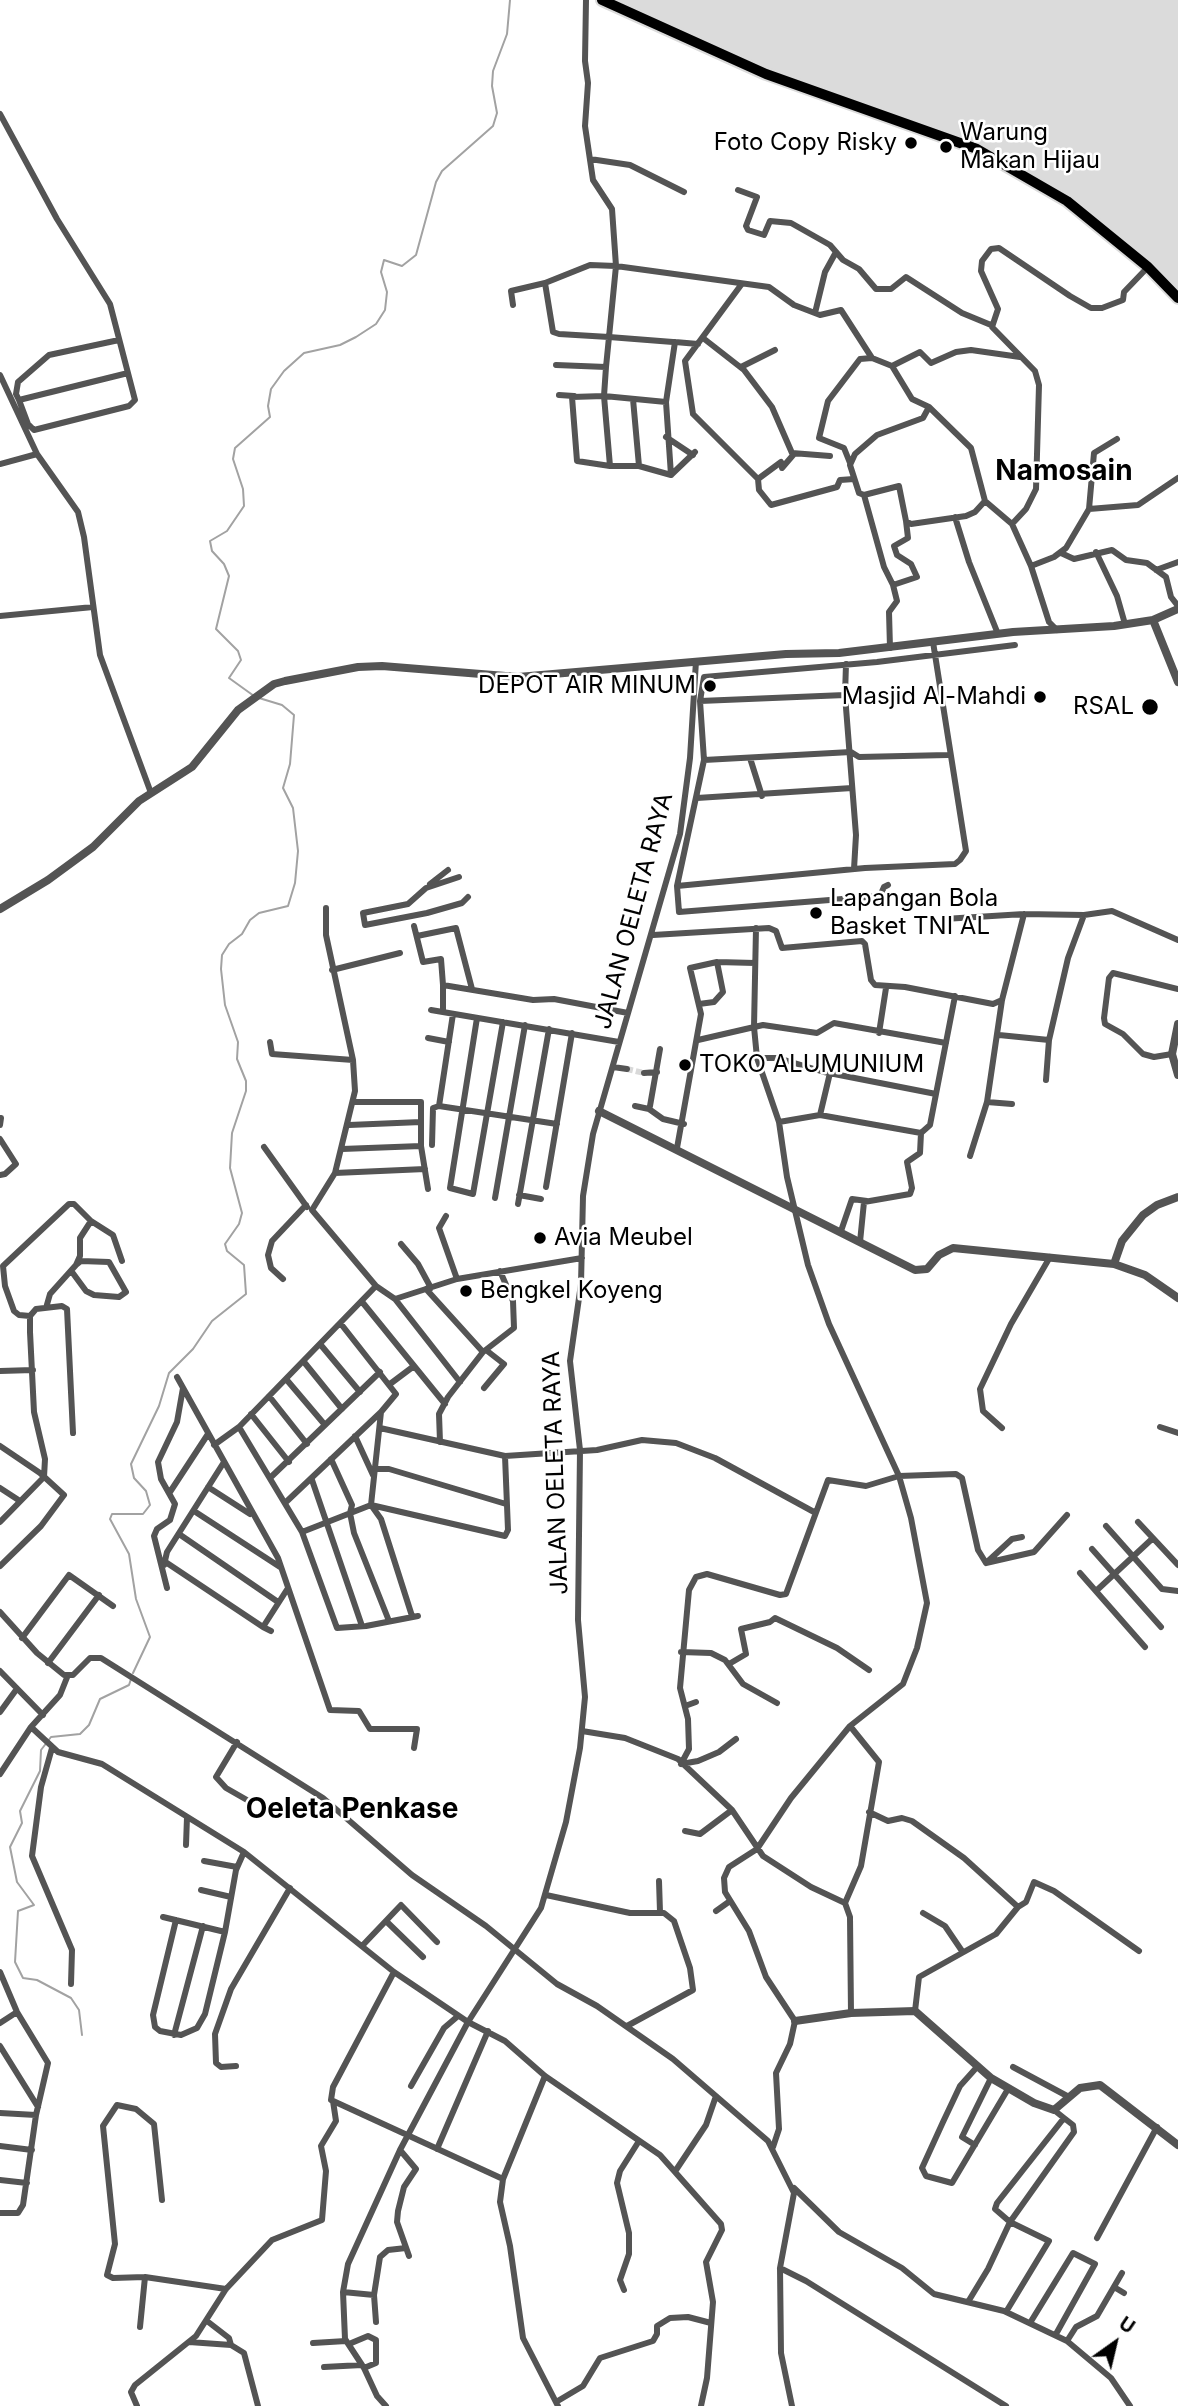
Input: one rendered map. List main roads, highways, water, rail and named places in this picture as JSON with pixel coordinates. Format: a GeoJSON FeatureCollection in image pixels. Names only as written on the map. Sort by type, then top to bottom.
{"type":"FeatureCollection","features":[{"type":"Feature","properties":{"kind":"highway"},"geometry":{"type":"LineString","coordinates":[[602,0],[773,77],[926,128],[977,149],[1067,201],[1148,267],[1178,298]]}},
{"type":"Feature","properties":{"kind":"waterway"},"geometry":{"type":"LineString","coordinates":[[254,696],[229,678],[241,660],[238,651],[216,629],[229,576],[224,564],[212,551],[210,541],[227,531],[244,506],[243,489],[233,459],[235,448],[270,417],[268,406],[271,389],[284,371],[304,353],[340,345],[356,337],[376,324],[385,310],[387,292],[381,272],[384,260],[402,266],[416,255],[436,182],[442,171],[493,126],[497,113],[492,86],[493,71],[507,34],[510,0]]}},
{"type":"Feature","properties":{"kind":"waterway"},"geometry":{"type":"LineString","coordinates":[[133,1673],[150,1637],[136,1599],[129,1554],[110,1519],[112,1514],[143,1514],[150,1505],[146,1491],[134,1478],[131,1464],[159,1406],[169,1373],[193,1349],[212,1321],[246,1294],[244,1265],[227,1251],[225,1244],[239,1224],[242,1213],[230,1168],[232,1133],[246,1091],[246,1081],[237,1059],[238,1042],[225,1005],[222,955],[229,944],[242,934],[250,920],[259,913],[288,906],[295,883],[298,851],[293,808],[283,788],[290,764],[294,715],[282,705],[259,698]]}},
{"type":"Feature","properties":{"kind":"waterway"},"geometry":{"type":"LineString","coordinates":[[82,2035],[79,2010],[71,1998],[37,1980],[23,1978],[15,1962],[18,1911],[34,1905],[17,1882],[10,1847],[22,1823],[20,1811],[40,1771],[41,1750],[51,1737],[80,1734],[89,1725],[100,1699],[129,1685],[131,1679]]}},
{"type":"Feature","properties":{"kind":"tunnel"},"geometry":{"type":"LineString","coordinates":[[627,1069],[644,1073]]}},
{"type":"Feature","properties":{"kind":"place","name":"Foto Copy Risky"},"geometry":{"type":"Point","coordinates":[911,143]}},
{"type":"Feature","properties":{"kind":"place","name":"Warung Makan Hijau"},"geometry":{"type":"Point","coordinates":[946,147]}},
{"type":"Feature","properties":{"kind":"place","name":"DEPOT AIR MINUM"},"geometry":{"type":"Point","coordinates":[710,686]}},
{"type":"Feature","properties":{"kind":"place","name":"Masjid Al-Mahdi"},"geometry":{"type":"Point","coordinates":[1040,697]}},
{"type":"Feature","properties":{"kind":"place","name":"RSAL"},"geometry":{"type":"Point","coordinates":[1150,707]}},
{"type":"Feature","properties":{"kind":"place","name":"Lapangan Bola Basket TNI AL"},"geometry":{"type":"Point","coordinates":[816,913]}},
{"type":"Feature","properties":{"kind":"place","name":"TOKO ALUMUNIUM"},"geometry":{"type":"Point","coordinates":[685,1065]}},
{"type":"Feature","properties":{"kind":"place","name":"Avia Meubel"},"geometry":{"type":"Point","coordinates":[540,1238]}},
{"type":"Feature","properties":{"kind":"place","name":"Bengkel Koyeng"},"geometry":{"type":"Point","coordinates":[466,1291]}},
{"type":"Feature","properties":{"kind":"district","name":"Namosain"},"geometry":{"type":"Point","coordinates":[1064,472]}},
{"type":"Feature","properties":{"kind":"district","name":"Oeleta Penkase"},"geometry":{"type":"Point","coordinates":[352,1810]}}]}
